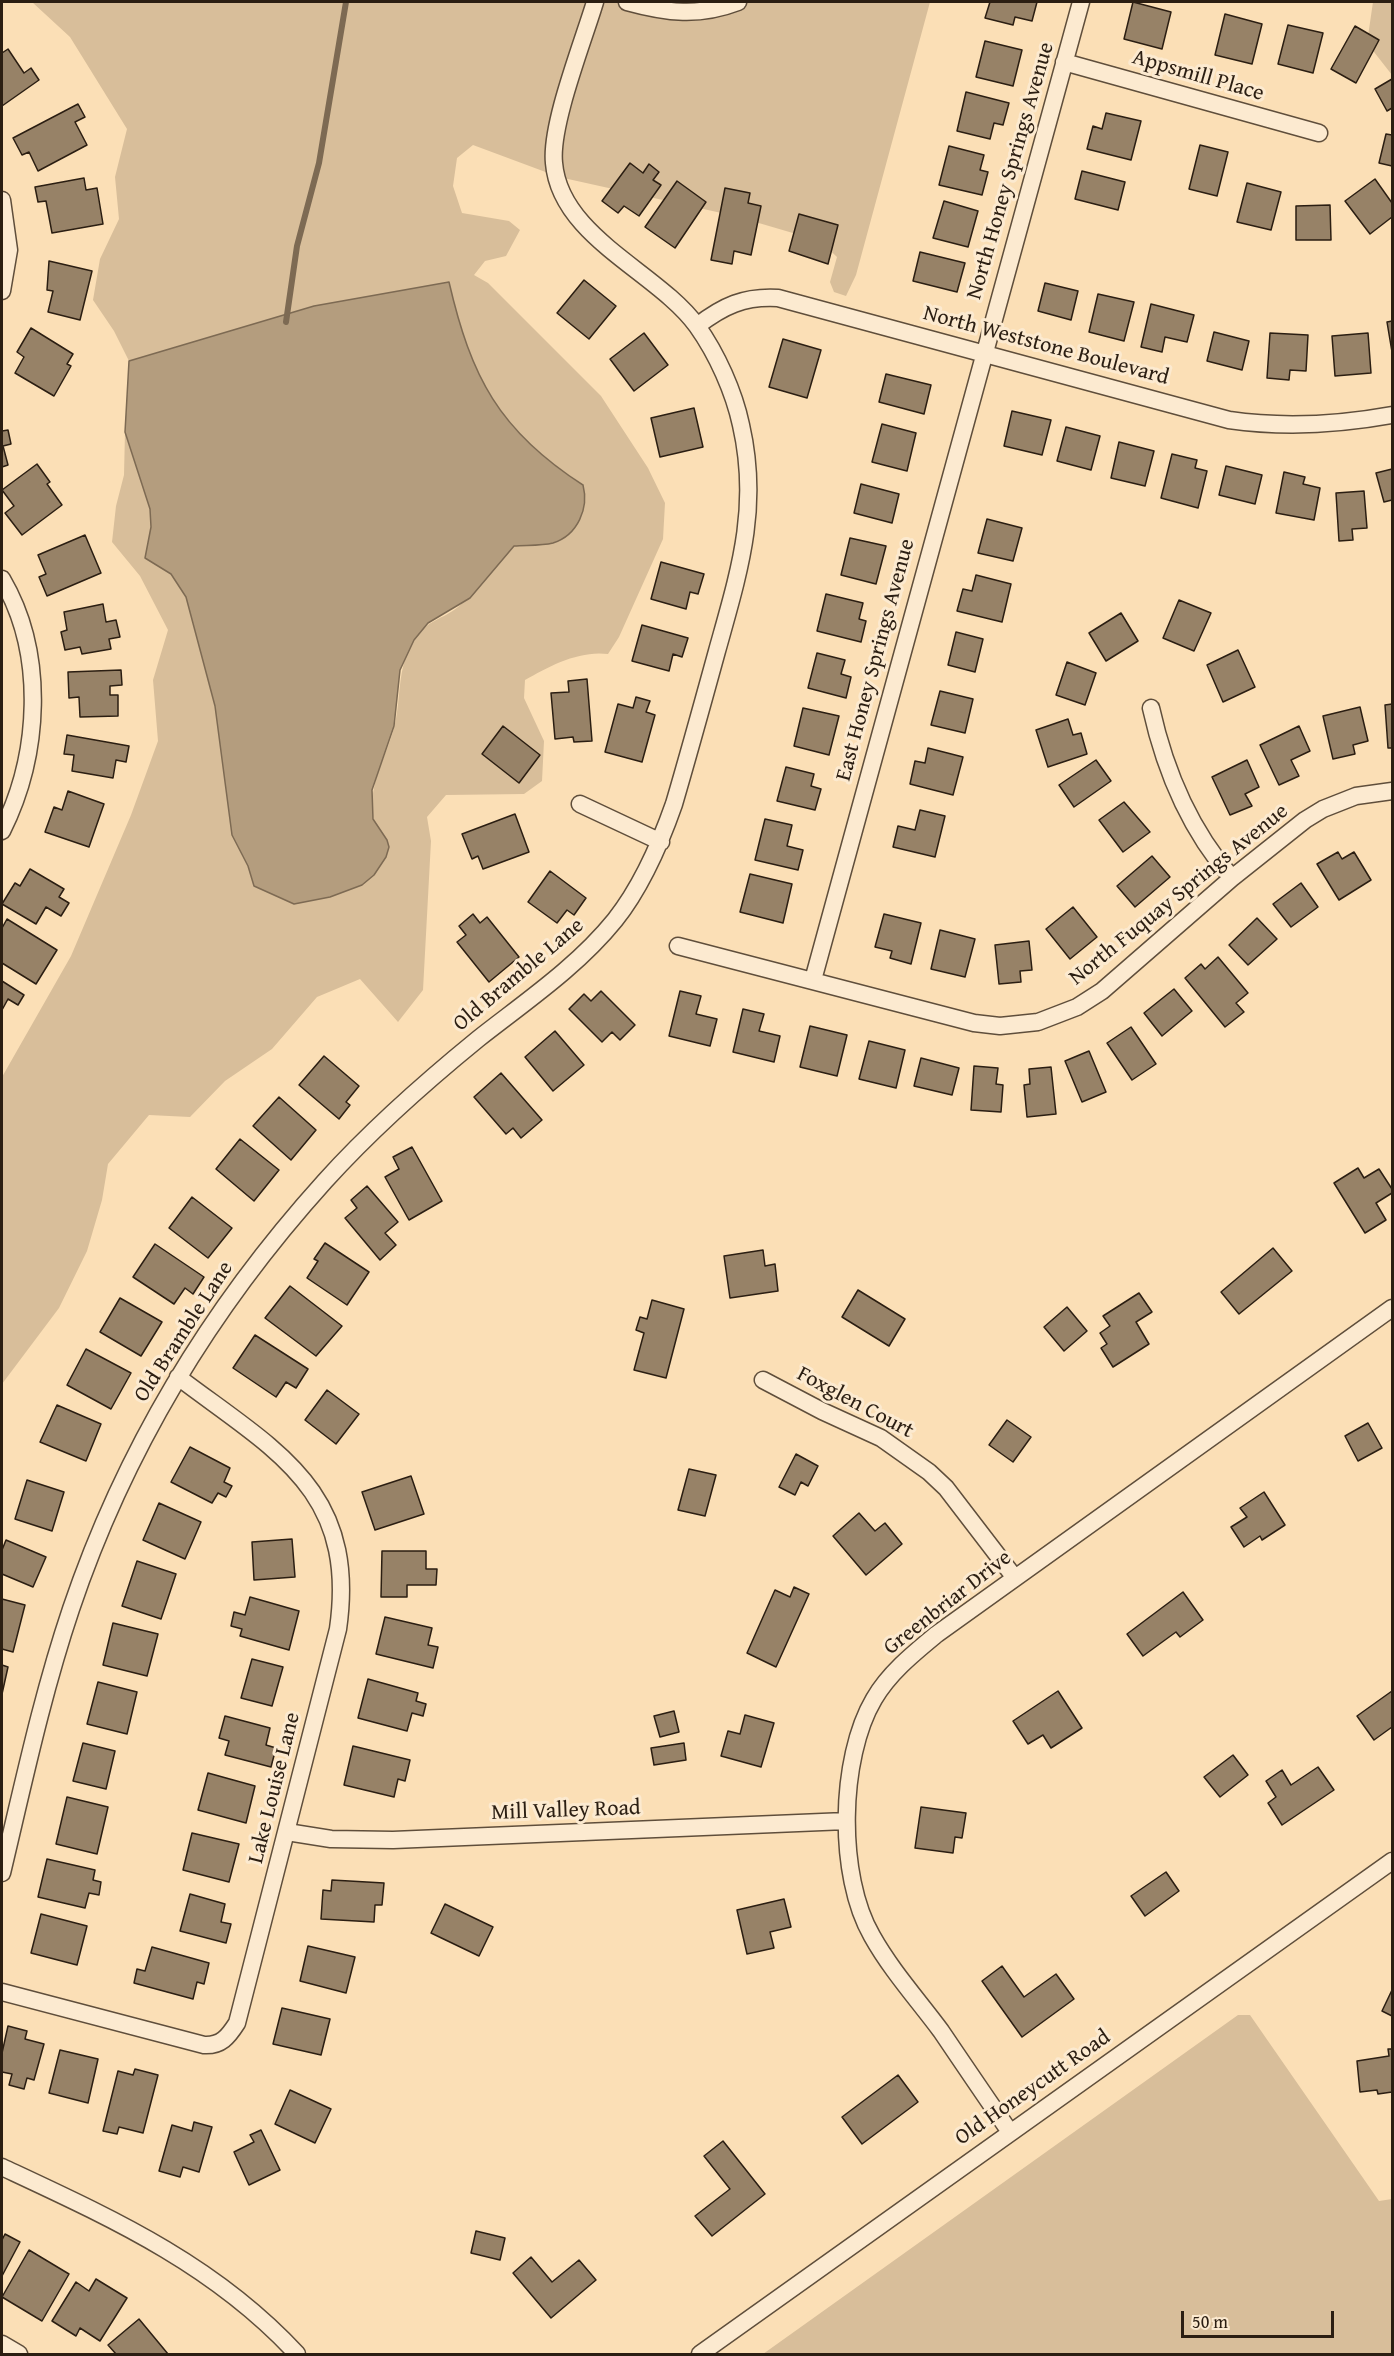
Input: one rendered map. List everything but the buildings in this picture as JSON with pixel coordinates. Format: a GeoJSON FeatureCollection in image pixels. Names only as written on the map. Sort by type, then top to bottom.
{"type":"FeatureCollection","features":[{"type":"Feature","properties":{"kind":"street","name":"Old Bramble Lane"},"geometry":{"type":"LineString","coordinates":[[2,1873],[44,1701],[70,1610],[97,1539],[138,1447],[178,1377],[260,1257],[327,1179],[411,1096],[559,976],[590,947],[616,919],[661,842],[689,753],[744,551],[751,494],[741,424],[728,387],[697,326],[578,219],[557,178],[554,163],[557,127],[595,2]]}},
{"type":"Feature","properties":{"kind":"street"},"geometry":{"type":"LineString","coordinates":[[627,2],[664,12],[687,14],[706,12],[738,2]]}},
{"type":"Feature","properties":{"kind":"street","name":"North Honey Springs Avenue"},"geometry":{"type":"LineString","coordinates":[[984,353],[1081,2]]}},
{"type":"Feature","properties":{"kind":"street","name":"Appsmill Place"},"geometry":{"type":"LineString","coordinates":[[1064,62],[1319,133]]}},
{"type":"Feature","properties":{"kind":"street"},"geometry":{"type":"LineString","coordinates":[[2,200],[9,250],[2,291]]}},
{"type":"Feature","properties":{"kind":"street","name":"North Weststone Boulevard"},"geometry":{"type":"LineString","coordinates":[[697,326],[714,313],[745,299],[778,298],[1229,420],[1257,424],[1311,426],[1392,415]]}},
{"type":"Feature","properties":{"kind":"street","name":"East Honey Springs Avenue"},"geometry":{"type":"LineString","coordinates":[[813,980],[984,353]]}},
{"type":"Feature","properties":{"kind":"street"},"geometry":{"type":"LineString","coordinates":[[2,831],[22,780],[32,720],[30,672],[25,633],[3,585]]}},
{"type":"Feature","properties":{"kind":"street"},"geometry":{"type":"LineString","coordinates":[[1151,708],[1166,768],[1192,823],[1232,878]]}},
{"type":"Feature","properties":{"kind":"street","name":"North Fuquay Springs Avenue"},"geometry":{"type":"LineString","coordinates":[[678,946],[974,1023],[1000,1026],[1038,1022],[1077,1007],[1101,992],[1232,878],[1281,838],[1323,809],[1356,796],[1392,791]]}},
{"type":"Feature","properties":{"kind":"street"},"geometry":{"type":"LineString","coordinates":[[580,804],[661,842]]}},
{"type":"Feature","properties":{"kind":"street","name":"Greenbriar Drive"},"geometry":{"type":"LineString","coordinates":[[1010,2132],[871,1934],[855,1884],[846,1821],[849,1772],[864,1720],[874,1698],[909,1658],[1016,1578],[1392,1308]]}},
{"type":"Feature","properties":{"kind":"street","name":"Lake Louise Lane"},"geometry":{"type":"LineString","coordinates":[[2,1992],[204,2045],[214,2046],[224,2041],[237,2023],[338,1629],[342,1599],[338,1553],[320,1505],[294,1468],[245,1425],[178,1377]]}},
{"type":"Feature","properties":{"kind":"street","name":"Foxglen Court"},"geometry":{"type":"LineString","coordinates":[[763,1380],[881,1438],[929,1472],[946,1488],[1016,1578]]}},
{"type":"Feature","properties":{"kind":"street","name":"Mill Valley Road"},"geometry":{"type":"LineString","coordinates":[[287,1833],[331,1839],[393,1840],[846,1821]]}},
{"type":"Feature","properties":{"kind":"street","name":"Old Honeycutt Road"},"geometry":{"type":"LineString","coordinates":[[700,2355],[1392,1861]]}},
{"type":"Feature","properties":{"kind":"street"},"geometry":{"type":"LineString","coordinates":[[2,2167],[104,2215],[179,2256],[258,2315],[297,2355]]}},
{"type":"Feature","properties":{"kind":"street"},"geometry":{"type":"LineString","coordinates":[[2,2344],[19,2355]]}},
{"type":"Feature","properties":{"kind":"shaded area"},"geometry":{"type":"Polygon","coordinates":[[[32,2],[930,2],[856,275],[846,296],[834,292],[830,282],[837,257],[820,241],[735,216],[559,177],[473,145],[457,158],[453,186],[462,213],[509,221],[520,230],[506,256],[485,261],[474,275],[488,283],[601,396],[648,468],[665,503],[663,539],[619,637],[608,654],[597,653],[576,657],[525,680],[524,698],[544,741],[542,781],[524,794],[446,795],[427,817],[431,841],[423,990],[398,1022],[360,979],[317,997],[272,1049],[225,1081],[190,1117],[149,1115],[108,1164],[102,1200],[87,1251],[59,1308],[2,1384],[2,1077],[71,956],[131,815],[158,741],[153,680],[168,630],[140,576],[112,542],[116,506],[124,475],[125,432],[150,509],[151,527],[146,558],[171,574],[186,597],[215,706],[232,835],[248,866],[254,886],[387,840],[374,819],[373,793],[394,728],[405,660],[415,639],[425,627],[458,607],[514,546],[553,543],[583,484],[554,464],[530,443],[509,422],[493,399],[467,346],[449,282],[314,306],[129,361],[114,331],[93,300],[100,259],[119,219],[115,177],[127,129],[70,37],[32,2]]]}},
{"type":"Feature","properties":{"kind":"shaded area"},"geometry":{"type":"Polygon","coordinates":[[[1373,2],[1392,2],[1392,75],[1367,43],[1373,2]]]}},
{"type":"Feature","properties":{"kind":"shaded area"},"geometry":{"type":"Polygon","coordinates":[[[449,282],[467,346],[493,399],[509,422],[530,444],[554,465],[583,485],[583,511],[575,527],[562,539],[548,544],[514,546],[470,598],[428,623],[414,640],[400,670],[394,726],[372,790],[373,819],[389,847],[386,857],[374,875],[362,885],[330,897],[294,904],[254,886],[248,866],[232,835],[215,706],[186,597],[171,574],[145,558],[151,527],[150,509],[125,432],[129,361],[314,306],[449,282]]]}},
{"type":"Feature","properties":{"kind":"shaded area"},"geometry":{"type":"Polygon","coordinates":[[[1238,2015],[1250,2015],[1379,2201],[1392,2199],[1392,2354],[763,2354],[1238,2015]]]}},
{"type":"Feature","properties":{"kind":"waterway"},"geometry":{"type":"LineString","coordinates":[[286,322],[297,246],[319,163],[346,2]]}}]}
